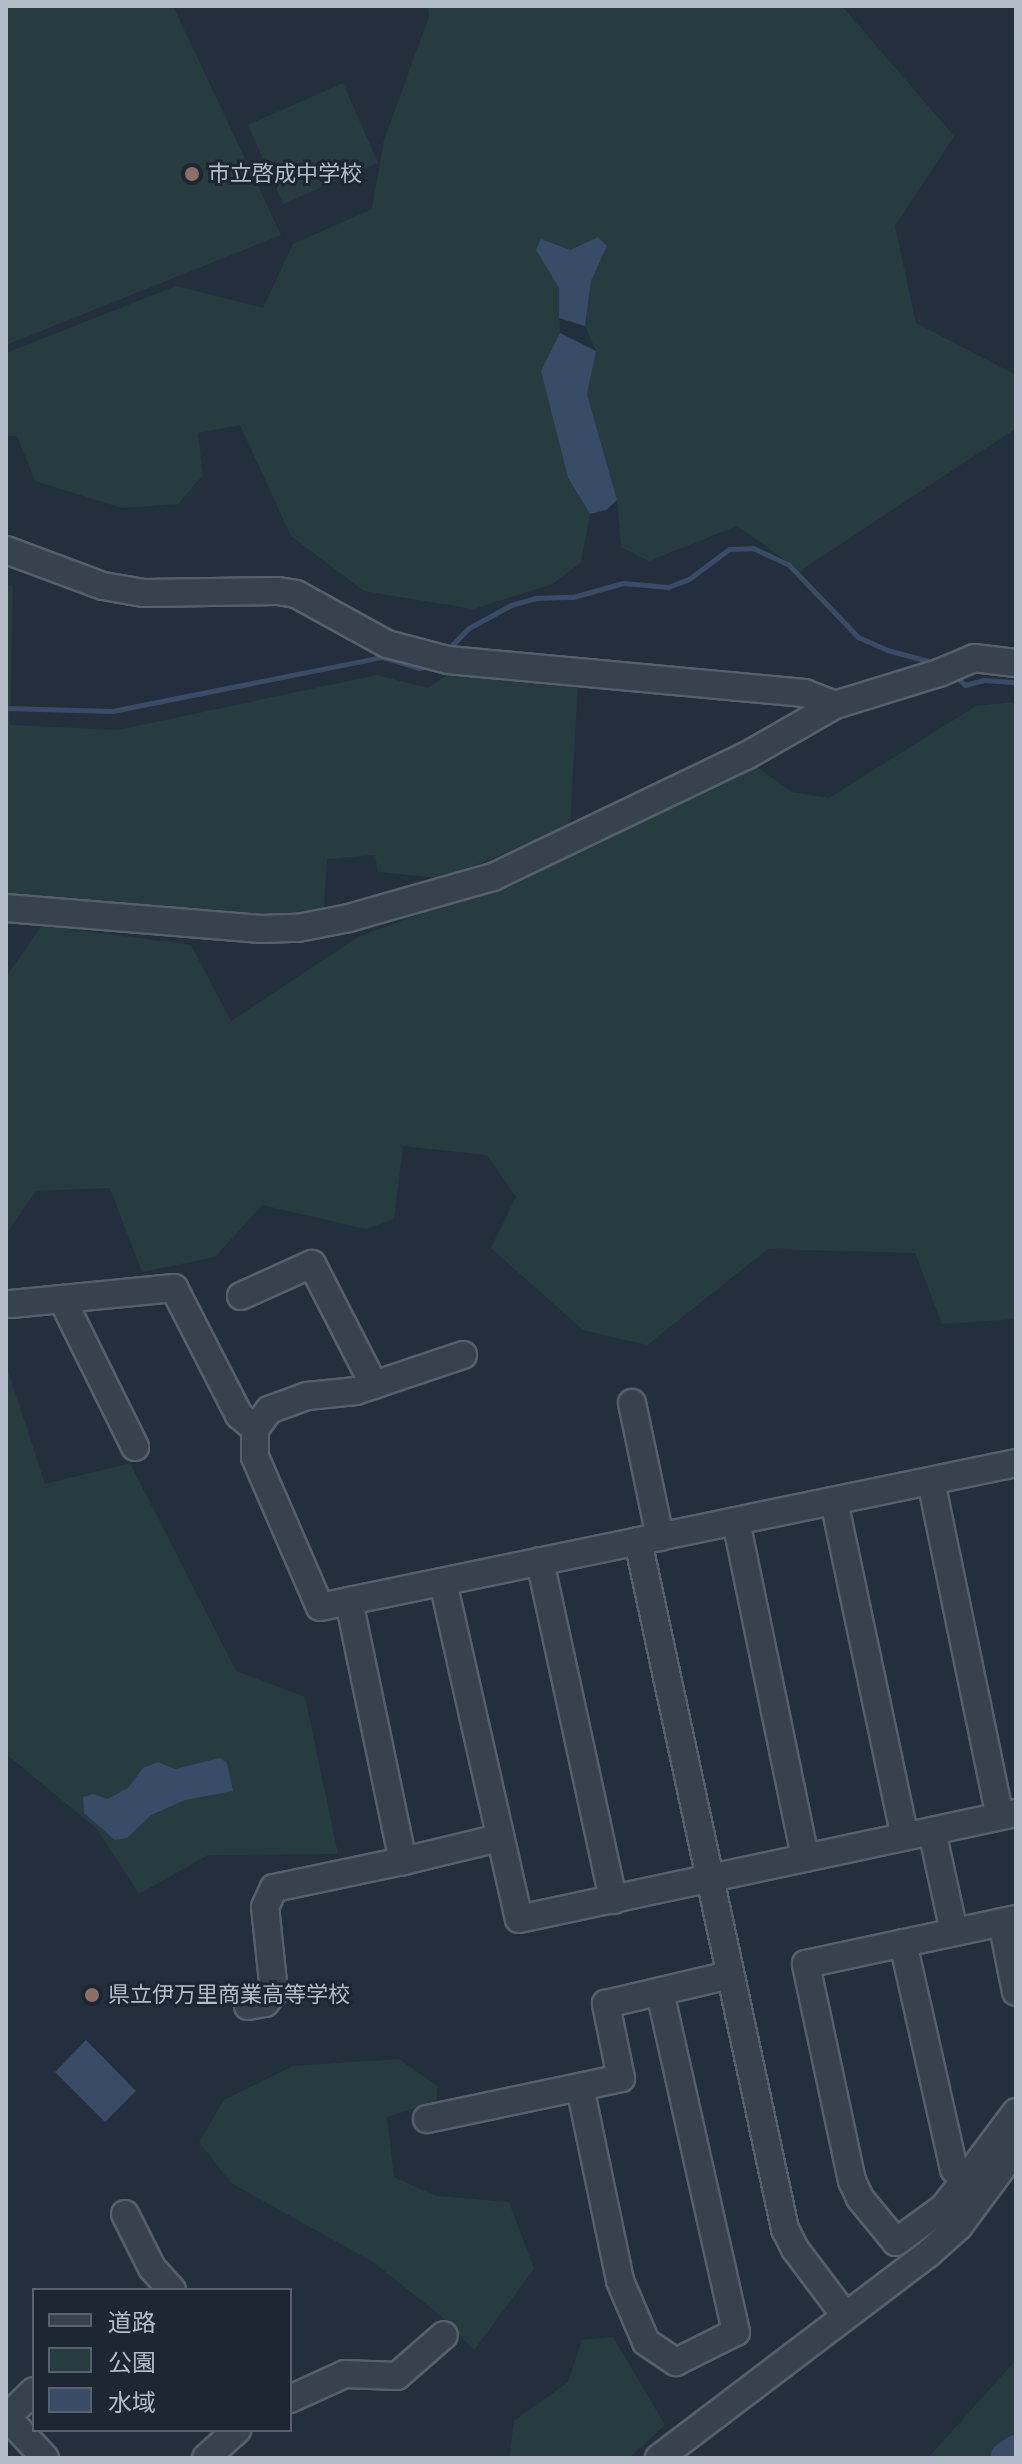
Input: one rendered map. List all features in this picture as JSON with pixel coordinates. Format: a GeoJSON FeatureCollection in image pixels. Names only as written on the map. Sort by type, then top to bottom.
{"type":"FeatureCollection","features":[{"type":"Feature","properties":{"kind":"street"},"geometry":{"type":"LineString","coordinates":[[6,550],[103,586],[130,591],[278,591],[296,594],[387,644],[438,659],[804,693],[835,705]]}},
{"type":"Feature","properties":{"kind":"street"},"geometry":{"type":"LineString","coordinates":[[6,908],[261,929],[298,928],[361,915],[493,877],[559,848],[746,756],[835,705],[974,658],[1016,663]]}},
{"type":"Feature","properties":{"kind":"street"},"geometry":{"type":"LineString","coordinates":[[241,1296],[312,1264],[374,1385]]}},
{"type":"Feature","properties":{"kind":"street"},"geometry":{"type":"LineString","coordinates":[[11,1304],[174,1288],[239,1415],[255,1429]]}},
{"type":"Feature","properties":{"kind":"street"},"geometry":{"type":"LineString","coordinates":[[62,1299],[135,1447]]}},
{"type":"Feature","properties":{"kind":"street"},"geometry":{"type":"LineString","coordinates":[[463,1355],[356,1391],[307,1396],[269,1410],[255,1429],[255,1457],[320,1607],[1016,1463]]}},
{"type":"Feature","properties":{"kind":"street"},"geometry":{"type":"LineString","coordinates":[[632,1403],[649,1539],[710,1879],[785,2229],[795,2249],[844,2314]]}},
{"type":"Feature","properties":{"kind":"street"},"geometry":{"type":"LineString","coordinates":[[443,1582],[519,1919],[613,1900],[1008,1815],[931,1481]]}},
{"type":"Feature","properties":{"kind":"street"},"geometry":{"type":"LineString","coordinates":[[834,1501],[905,1837]]}},
{"type":"Feature","properties":{"kind":"street"},"geometry":{"type":"LineString","coordinates":[[736,1521],[805,1858]]}},
{"type":"Feature","properties":{"kind":"street"},"geometry":{"type":"LineString","coordinates":[[540,1561],[613,1900]]}},
{"type":"Feature","properties":{"kind":"street"},"geometry":{"type":"LineString","coordinates":[[349,1601],[403,1861]]}},
{"type":"Feature","properties":{"kind":"street"},"geometry":{"type":"LineString","coordinates":[[932,1831],[954,1932]]}},
{"type":"Feature","properties":{"kind":"street"},"geometry":{"type":"LineString","coordinates":[[248,2006],[265,2003],[274,1992],[265,1907],[274,1888],[499,1838]]}},
{"type":"Feature","properties":{"kind":"street"},"geometry":{"type":"LineString","coordinates":[[1016,1992],[1009,1921],[806,1964],[852,2181],[860,2198],[896,2242],[943,2208],[1016,2112]]}},
{"type":"Feature","properties":{"kind":"street"},"geometry":{"type":"LineString","coordinates":[[903,1943],[954,2169],[965,2180]]}},
{"type":"Feature","properties":{"kind":"street"},"geometry":{"type":"LineString","coordinates":[[427,2119],[621,2078],[606,2004],[730,1975]]}},
{"type":"Feature","properties":{"kind":"street"},"geometry":{"type":"LineString","coordinates":[[580,2087],[620,2281],[646,2342],[676,2362],[736,2332],[660,1991]]}},
{"type":"Feature","properties":{"kind":"street"},"geometry":{"type":"LineString","coordinates":[[659,2458],[844,2314],[929,2253],[959,2226],[1016,2149]]}},
{"type":"Feature","properties":{"kind":"street"},"geometry":{"type":"LineString","coordinates":[[125,2214],[152,2268],[170,2288]]}},
{"type":"Feature","properties":{"kind":"street"},"geometry":{"type":"LineString","coordinates":[[292,2398],[345,2374],[397,2376],[444,2335]]}},
{"type":"Feature","properties":{"kind":"street"},"geometry":{"type":"LineString","coordinates":[[32,2393],[7,2416],[45,2458]]}},
{"type":"Feature","properties":{"kind":"street"},"geometry":{"type":"LineString","coordinates":[[206,2458],[235,2432]]}},
{"type":"Feature","properties":{"kind":"green space","name":"市立啓成中学校"},"geometry":{"type":"Polygon","coordinates":[[[6,6],[173,6],[281,235],[6,345],[6,6]]]}},
{"type":"Feature","properties":{"kind":"green space"},"geometry":{"type":"Polygon","coordinates":[[[428,6],[842,6],[954,136],[895,226],[916,323],[1016,375],[1015,429],[800,571],[737,526],[649,561],[621,547],[617,500],[587,394],[596,351],[585,326],[591,281],[607,246],[598,237],[570,250],[536,250],[559,288],[560,333],[541,371],[568,478],[590,514],[581,562],[553,584],[473,609],[364,591],[291,536],[240,425],[198,433],[203,475],[178,504],[122,508],[35,481],[17,436],[6,436],[6,353],[176,286],[263,308],[293,244],[372,209],[384,140],[429,17],[428,6]]]}},
{"type":"Feature","properties":{"kind":"green space"},"geometry":{"type":"Polygon","coordinates":[[[343,83],[378,163],[283,204],[248,125],[343,83]]]}},
{"type":"Feature","properties":{"kind":"green space"},"geometry":{"type":"Polygon","coordinates":[[[6,586],[13,586],[10,725],[118,730],[377,675],[428,688],[451,672],[578,683],[570,828],[442,878],[378,872],[375,855],[327,859],[324,911],[255,916],[6,893],[6,586]]]}},
{"type":"Feature","properties":{"kind":"green space"},"geometry":{"type":"Polygon","coordinates":[[[1016,702],[1016,1319],[942,1324],[915,1253],[768,1249],[647,1345],[583,1330],[491,1248],[516,1197],[487,1155],[403,1146],[394,1219],[366,1229],[262,1205],[215,1257],[142,1272],[110,1188],[36,1191],[6,1234],[6,977],[42,925],[191,945],[231,1021],[358,937],[501,884],[752,763],[791,792],[829,798],[976,706],[1016,702]]]}},
{"type":"Feature","properties":{"kind":"green space"},"geometry":{"type":"Polygon","coordinates":[[[6,1365],[45,1484],[130,1463],[236,1671],[305,1697],[338,1854],[208,1855],[139,1894],[96,1828],[6,1754],[6,1365]]]}},
{"type":"Feature","properties":{"kind":"green space"},"geometry":{"type":"Polygon","coordinates":[[[399,2059],[437,2086],[437,2101],[387,2117],[394,2177],[436,2196],[509,2202],[534,2269],[474,2350],[441,2316],[373,2262],[231,2183],[199,2142],[224,2100],[293,2066],[399,2059]]]}},
{"type":"Feature","properties":{"kind":"green space"},"geometry":{"type":"Polygon","coordinates":[[[613,2337],[665,2425],[629,2458],[509,2458],[514,2421],[568,2382],[582,2340],[613,2337]]]}},
{"type":"Feature","properties":{"kind":"green space"},"geometry":{"type":"Polygon","coordinates":[[[1016,2360],[1016,2446],[1005,2458],[928,2458],[1016,2360]]]}},
{"type":"Feature","properties":{"kind":"water"},"geometry":{"type":"Polygon","coordinates":[[[598,237],[607,246],[591,281],[585,326],[559,318],[559,288],[536,250],[541,239],[570,250],[598,237]]]}},
{"type":"Feature","properties":{"kind":"water"},"geometry":{"type":"Polygon","coordinates":[[[560,333],[596,351],[587,394],[617,500],[606,510],[590,514],[568,478],[541,371],[560,333]]]}},
{"type":"Feature","properties":{"kind":"water"},"geometry":{"type":"Polygon","coordinates":[[[220,1758],[227,1763],[233,1791],[185,1800],[151,1815],[127,1838],[115,1840],[84,1813],[83,1797],[93,1794],[108,1799],[129,1787],[143,1768],[158,1762],[175,1769],[220,1758]]]}},
{"type":"Feature","properties":{"kind":"water"},"geometry":{"type":"Polygon","coordinates":[[[86,2040],[136,2091],[105,2122],[55,2072],[86,2040]]]}},
{"type":"Feature","properties":{"kind":"waterway"},"geometry":{"type":"LineString","coordinates":[[447,650],[469,628],[511,605],[535,598],[573,597],[623,583],[668,587],[689,579],[729,549],[753,548],[789,565],[858,637],[887,650],[936,663]]}},
{"type":"Feature","properties":{"kind":"waterway"},"geometry":{"type":"LineString","coordinates":[[6,708],[112,711],[383,657],[419,668],[427,666]]}},
{"type":"Feature","properties":{"kind":"waterway"},"geometry":{"type":"LineString","coordinates":[[954,675],[965,685],[984,680],[1016,682]]}},
{"type":"Feature","properties":{"kind":"waterway"},"geometry":{"type":"LineString","coordinates":[[1006,2458],[1016,2451]]}},
{"type":"Feature","properties":{"kind":"place","name":"市立啓成中学校"},"geometry":{"type":"Point","coordinates":[192,174]}},
{"type":"Feature","properties":{"kind":"place","name":"県立伊万里商業高等学校"},"geometry":{"type":"Point","coordinates":[92,1995]}}]}
